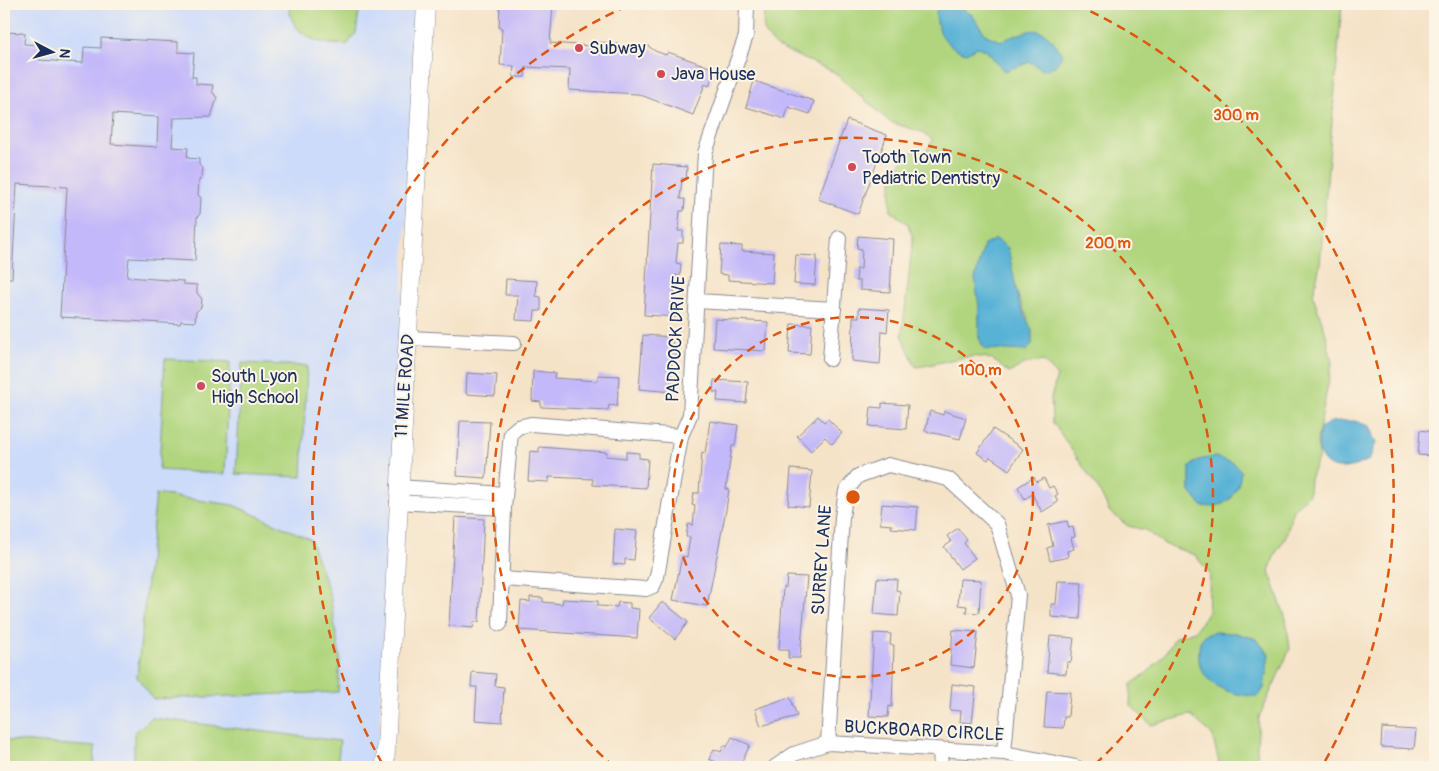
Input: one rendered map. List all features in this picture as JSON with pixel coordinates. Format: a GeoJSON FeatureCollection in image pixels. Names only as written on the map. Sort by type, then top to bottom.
{"type":"FeatureCollection","features":[{"type":"Feature","properties":{"kind":"street","name":"11 MILE ROAD"},"geometry":{"type":"LineString","coordinates":[[385,767],[398,495],[409,338],[426,4]]}},
{"type":"Feature","properties":{"kind":"street","name":"PADDOCK DRIVE"},"geometry":{"type":"LineString","coordinates":[[501,579],[646,589],[653,586],[657,577],[681,436],[690,415],[705,153],[746,36],[747,4]]}},
{"type":"Feature","properties":{"kind":"street"},"geometry":{"type":"LineString","coordinates":[[830,359],[839,238]]}},
{"type":"Feature","properties":{"kind":"street"},"geometry":{"type":"LineString","coordinates":[[697,301],[834,309]]}},
{"type":"Feature","properties":{"kind":"street"},"geometry":{"type":"LineString","coordinates":[[409,338],[514,343]]}},
{"type":"Feature","properties":{"kind":"street"},"geometry":{"type":"LineString","coordinates":[[500,624],[504,508],[511,433],[518,427],[532,424],[681,436]]}},
{"type":"Feature","properties":{"kind":"street","name":"SURREY LANE"},"geometry":{"type":"LineString","coordinates":[[828,743],[842,517],[846,491],[858,476],[888,465],[948,478],[997,524],[1018,595],[1004,753]]}},
{"type":"Feature","properties":{"kind":"street"},"geometry":{"type":"LineString","coordinates":[[398,495],[505,494]]}},
{"type":"Feature","properties":{"kind":"street"},"geometry":{"type":"LineString","coordinates":[[398,495],[504,508]]}},
{"type":"Feature","properties":{"kind":"street","name":"BUCKBOARD CIRCLE"},"geometry":{"type":"LineString","coordinates":[[775,767],[794,754],[828,743],[1004,753],[1076,767]]}},
{"type":"Feature","properties":{"kind":"street"},"geometry":{"type":"LineString","coordinates":[[940,767],[941,750]]}},
{"type":"Feature","properties":{"kind":"shaded area","name":"South Lyon High School"},"geometry":{"type":"Polygon","coordinates":[[[4,4],[418,4],[377,767],[4,767],[4,4]]]}},
{"type":"Feature","properties":{"kind":"green space"},"geometry":{"type":"Polygon","coordinates":[[[289,4],[360,4],[356,33],[348,44],[328,44],[318,41],[301,32],[290,15],[289,4]]]}},
{"type":"Feature","properties":{"kind":"green space"},"geometry":{"type":"Polygon","coordinates":[[[765,4],[1342,4],[1320,264],[1313,295],[1326,334],[1332,363],[1317,441],[1319,456],[1310,479],[1309,494],[1293,510],[1285,539],[1275,554],[1269,571],[1286,619],[1290,649],[1259,717],[1258,767],[1220,767],[1212,734],[1190,715],[1151,725],[1130,705],[1131,684],[1157,664],[1175,637],[1195,631],[1208,611],[1210,574],[1195,555],[1164,544],[1145,530],[1128,526],[1109,511],[1099,490],[1052,421],[1051,398],[1057,376],[1044,361],[1024,364],[1009,373],[995,361],[982,357],[964,357],[916,367],[902,336],[913,238],[908,224],[891,211],[891,185],[896,171],[905,158],[913,151],[925,153],[933,140],[922,132],[890,122],[834,72],[777,47],[765,34],[763,23],[765,4]],[[972,15],[977,47],[986,50],[1004,71],[1030,62],[1013,37],[1000,41],[986,35],[972,15]],[[1008,248],[979,307],[979,338],[1028,318],[1017,293],[1008,248]],[[1198,460],[1190,467],[1190,492],[1211,507],[1222,504],[1233,497],[1198,460]],[[1235,633],[1200,641],[1199,659],[1202,670],[1205,675],[1224,690],[1269,654],[1256,639],[1235,633]]]}},
{"type":"Feature","properties":{"kind":"green space"},"geometry":{"type":"Polygon","coordinates":[[[165,359],[230,362],[225,474],[159,470],[165,359]]]}},
{"type":"Feature","properties":{"kind":"green space"},"geometry":{"type":"Polygon","coordinates":[[[242,363],[307,366],[302,477],[236,474],[242,363]]]}},
{"type":"Feature","properties":{"kind":"green space"},"geometry":{"type":"Polygon","coordinates":[[[156,494],[233,505],[310,539],[330,595],[340,658],[338,692],[153,699],[137,677],[156,494]]]}},
{"type":"Feature","properties":{"kind":"green space"},"geometry":{"type":"Polygon","coordinates":[[[152,718],[340,741],[337,767],[134,767],[134,733],[152,718]]]}},
{"type":"Feature","properties":{"kind":"green space"},"geometry":{"type":"Polygon","coordinates":[[[4,740],[95,747],[94,767],[4,767],[4,740]]]}},
{"type":"Feature","properties":{"kind":"water"},"geometry":{"type":"Polygon","coordinates":[[[942,6],[959,6],[972,15],[986,35],[1000,41],[1029,31],[1036,30],[1042,32],[1048,36],[1063,55],[1055,66],[1043,70],[1030,62],[1004,71],[986,50],[977,47],[966,53],[959,51],[948,43],[940,32],[936,18],[936,11],[942,6]]]}},
{"type":"Feature","properties":{"kind":"water"},"geometry":{"type":"Polygon","coordinates":[[[996,239],[1008,248],[1019,303],[1032,330],[1032,345],[1026,351],[984,349],[979,338],[979,307],[975,278],[984,245],[996,239]]]}},
{"type":"Feature","properties":{"kind":"water"},"geometry":{"type":"Polygon","coordinates":[[[1355,421],[1369,426],[1376,443],[1369,460],[1346,468],[1337,468],[1323,460],[1318,442],[1320,428],[1331,422],[1355,421]]]}},
{"type":"Feature","properties":{"kind":"water"},"geometry":{"type":"Polygon","coordinates":[[[1215,457],[1234,463],[1241,471],[1240,479],[1230,499],[1210,507],[1202,506],[1190,492],[1190,467],[1198,460],[1215,457]]]}},
{"type":"Feature","properties":{"kind":"water"},"geometry":{"type":"Polygon","coordinates":[[[1214,632],[1235,633],[1256,639],[1269,654],[1264,688],[1259,696],[1238,694],[1218,687],[1204,673],[1200,664],[1200,644],[1204,635],[1214,632]]]}},
{"type":"Feature","properties":{"kind":"building"},"geometry":{"type":"Polygon","coordinates":[[[500,4],[553,4],[550,43],[592,46],[593,42],[618,43],[617,47],[637,48],[647,45],[655,51],[666,55],[668,52],[715,69],[709,86],[705,84],[693,115],[638,94],[569,90],[570,69],[526,67],[525,77],[513,77],[514,66],[500,65],[502,28],[499,28],[500,4]]]}},
{"type":"Feature","properties":{"kind":"building"},"geometry":{"type":"Polygon","coordinates":[[[4,32],[25,33],[24,44],[40,45],[39,60],[83,63],[84,47],[101,48],[101,38],[178,42],[178,52],[194,53],[192,77],[196,77],[196,84],[213,85],[212,91],[217,98],[211,117],[174,118],[172,147],[188,148],[187,158],[199,159],[199,165],[203,168],[202,177],[199,180],[198,195],[201,198],[200,214],[197,217],[195,261],[129,258],[127,277],[183,281],[183,284],[197,285],[197,293],[202,299],[201,307],[196,312],[195,322],[181,321],[180,324],[60,317],[67,187],[17,184],[12,278],[4,278],[4,32]],[[113,114],[111,144],[157,147],[158,117],[113,114]]]}},
{"type":"Feature","properties":{"kind":"building"},"geometry":{"type":"Polygon","coordinates":[[[754,81],[814,101],[810,114],[788,107],[785,119],[746,107],[754,81]]]}},
{"type":"Feature","properties":{"kind":"building","name":"Tooth Town Pediatric Dentistry"},"geometry":{"type":"Polygon","coordinates":[[[847,120],[887,135],[858,214],[818,199],[847,120]]]}},
{"type":"Feature","properties":{"kind":"building"},"geometry":{"type":"Polygon","coordinates":[[[653,164],[687,167],[686,179],[682,178],[680,199],[685,199],[684,211],[680,211],[678,231],[683,231],[683,243],[678,243],[676,263],[681,264],[680,276],[676,275],[674,296],[674,305],[678,305],[678,317],[644,315],[653,164]]]}},
{"type":"Feature","properties":{"kind":"building"},"geometry":{"type":"Polygon","coordinates":[[[858,236],[893,239],[890,292],[860,290],[860,281],[856,281],[857,268],[861,269],[862,249],[857,248],[858,236]]]}},
{"type":"Feature","properties":{"kind":"building"},"geometry":{"type":"Polygon","coordinates":[[[721,245],[742,246],[742,251],[774,253],[772,283],[728,280],[728,275],[719,274],[721,245]]]}},
{"type":"Feature","properties":{"kind":"building"},"geometry":{"type":"Polygon","coordinates":[[[796,255],[817,256],[815,285],[794,284],[796,255]]]}},
{"type":"Feature","properties":{"kind":"building"},"geometry":{"type":"Polygon","coordinates":[[[506,279],[537,281],[536,296],[541,297],[541,311],[535,311],[534,321],[516,320],[518,295],[505,295],[506,279]]]}},
{"type":"Feature","properties":{"kind":"building"},"geometry":{"type":"Polygon","coordinates":[[[859,308],[889,310],[887,332],[882,331],[880,364],[852,361],[853,317],[859,317],[859,308]]]}},
{"type":"Feature","properties":{"kind":"building"},"geometry":{"type":"Polygon","coordinates":[[[715,319],[768,322],[766,351],[713,348],[715,319]]]}},
{"type":"Feature","properties":{"kind":"building"},"geometry":{"type":"Polygon","coordinates":[[[791,324],[812,325],[810,354],[789,353],[791,324]]]}},
{"type":"Feature","properties":{"kind":"building"},"geometry":{"type":"Polygon","coordinates":[[[643,335],[673,337],[672,346],[677,347],[676,359],[672,359],[671,379],[676,379],[674,392],[639,389],[643,335]]]}},
{"type":"Feature","properties":{"kind":"building"},"geometry":{"type":"Polygon","coordinates":[[[533,371],[555,373],[554,378],[598,381],[598,375],[619,376],[617,406],[609,405],[608,410],[541,407],[541,402],[532,401],[533,371]]]}},
{"type":"Feature","properties":{"kind":"building"},"geometry":{"type":"Polygon","coordinates":[[[467,373],[497,375],[495,396],[466,394],[467,373]]]}},
{"type":"Feature","properties":{"kind":"building"},"geometry":{"type":"Polygon","coordinates":[[[714,380],[748,382],[746,403],[717,401],[718,392],[713,392],[714,380]]]}},
{"type":"Feature","properties":{"kind":"building"},"geometry":{"type":"Polygon","coordinates":[[[882,403],[908,405],[906,429],[869,426],[871,407],[882,408],[882,403]]]}},
{"type":"Feature","properties":{"kind":"building"},"geometry":{"type":"Polygon","coordinates":[[[930,411],[943,415],[944,411],[966,418],[960,439],[925,431],[930,411]]]}},
{"type":"Feature","properties":{"kind":"building"},"geometry":{"type":"Polygon","coordinates":[[[818,416],[824,422],[828,419],[842,433],[832,444],[825,437],[811,451],[797,436],[818,416]]]}},
{"type":"Feature","properties":{"kind":"building"},"geometry":{"type":"Polygon","coordinates":[[[460,421],[490,422],[486,478],[457,476],[460,421]]]}},
{"type":"Feature","properties":{"kind":"building"},"geometry":{"type":"Polygon","coordinates":[[[710,421],[738,425],[735,446],[732,446],[726,489],[729,489],[726,510],[707,606],[673,600],[682,556],[687,557],[690,537],[686,537],[688,524],[693,525],[695,506],[692,505],[694,493],[699,493],[702,452],[705,453],[710,421]]]}},
{"type":"Feature","properties":{"kind":"building"},"geometry":{"type":"Polygon","coordinates":[[[993,429],[1023,449],[1009,470],[990,457],[988,460],[977,453],[993,429]]]}},
{"type":"Feature","properties":{"kind":"building"},"geometry":{"type":"Polygon","coordinates":[[[1420,430],[1435,432],[1435,456],[1418,455],[1420,430]]]}},
{"type":"Feature","properties":{"kind":"building"},"geometry":{"type":"Polygon","coordinates":[[[539,447],[607,452],[606,456],[626,458],[626,452],[639,453],[639,458],[648,459],[646,488],[593,485],[593,479],[549,477],[549,482],[528,481],[530,451],[539,452],[539,447]]]}},
{"type":"Feature","properties":{"kind":"building"},"geometry":{"type":"Polygon","coordinates":[[[791,469],[812,471],[809,507],[788,505],[791,469]]]}},
{"type":"Feature","properties":{"kind":"building"},"geometry":{"type":"Polygon","coordinates":[[[1034,477],[1036,482],[1044,478],[1049,488],[1053,486],[1058,494],[1055,496],[1058,502],[1042,512],[1032,494],[1025,499],[1018,487],[1034,477]]]}},
{"type":"Feature","properties":{"kind":"building"},"geometry":{"type":"Polygon","coordinates":[[[882,504],[918,507],[916,530],[891,528],[892,525],[880,524],[882,504]]]}},
{"type":"Feature","properties":{"kind":"building"},"geometry":{"type":"Polygon","coordinates":[[[455,517],[484,519],[479,622],[474,622],[473,628],[449,626],[455,517]]]}},
{"type":"Feature","properties":{"kind":"building"},"geometry":{"type":"Polygon","coordinates":[[[1067,521],[1069,528],[1073,527],[1075,537],[1071,538],[1074,549],[1067,551],[1068,557],[1050,561],[1047,548],[1053,546],[1048,525],[1067,521]]]}},
{"type":"Feature","properties":{"kind":"building"},"geometry":{"type":"Polygon","coordinates":[[[958,528],[967,540],[964,543],[975,558],[960,569],[944,547],[951,542],[947,536],[958,528]]]}},
{"type":"Feature","properties":{"kind":"building"},"geometry":{"type":"Polygon","coordinates":[[[615,529],[637,531],[634,560],[625,559],[625,565],[613,564],[615,529]]]}},
{"type":"Feature","properties":{"kind":"building"},"geometry":{"type":"Polygon","coordinates":[[[787,576],[807,577],[800,658],[788,658],[789,650],[779,650],[783,587],[786,587],[787,576]]]}},
{"type":"Feature","properties":{"kind":"building"},"geometry":{"type":"Polygon","coordinates":[[[877,578],[897,579],[896,590],[900,591],[898,616],[874,614],[877,578]]]}},
{"type":"Feature","properties":{"kind":"building"},"geometry":{"type":"Polygon","coordinates":[[[960,579],[981,580],[979,613],[966,612],[967,606],[958,605],[960,579]]]}},
{"type":"Feature","properties":{"kind":"building"},"geometry":{"type":"Polygon","coordinates":[[[1058,581],[1082,582],[1080,619],[1051,617],[1051,604],[1056,604],[1058,581]]]}},
{"type":"Feature","properties":{"kind":"building"},"geometry":{"type":"Polygon","coordinates":[[[530,597],[543,598],[543,602],[562,604],[563,599],[598,601],[598,606],[617,607],[618,602],[630,603],[630,608],[639,609],[637,638],[519,630],[521,601],[530,602],[530,597]]]}},
{"type":"Feature","properties":{"kind":"building"},"geometry":{"type":"Polygon","coordinates":[[[661,603],[664,603],[688,622],[675,639],[649,618],[661,603]]]}},
{"type":"Feature","properties":{"kind":"building"},"geometry":{"type":"Polygon","coordinates":[[[953,630],[978,632],[974,668],[950,665],[953,630]]]}},
{"type":"Feature","properties":{"kind":"building"},"geometry":{"type":"Polygon","coordinates":[[[874,633],[891,634],[890,645],[894,645],[892,707],[889,706],[888,717],[869,716],[874,633]]]}},
{"type":"Feature","properties":{"kind":"building"},"geometry":{"type":"Polygon","coordinates":[[[1050,636],[1074,638],[1071,662],[1067,662],[1066,674],[1047,672],[1050,636]]]}},
{"type":"Feature","properties":{"kind":"building"},"geometry":{"type":"Polygon","coordinates":[[[472,672],[496,674],[495,686],[504,687],[502,722],[475,720],[477,687],[471,687],[472,672]]]}},
{"type":"Feature","properties":{"kind":"building"},"geometry":{"type":"Polygon","coordinates":[[[952,684],[976,687],[972,723],[960,722],[961,711],[950,710],[952,684]]]}},
{"type":"Feature","properties":{"kind":"building"},"geometry":{"type":"Polygon","coordinates":[[[1047,691],[1070,692],[1068,717],[1064,717],[1063,728],[1044,727],[1047,691]]]}},
{"type":"Feature","properties":{"kind":"building"},"geometry":{"type":"Polygon","coordinates":[[[790,697],[797,716],[761,726],[755,709],[790,697]]]}},
{"type":"Feature","properties":{"kind":"building"},"geometry":{"type":"Polygon","coordinates":[[[1382,728],[1416,730],[1414,749],[1381,747],[1382,728]]]}},
{"type":"Feature","properties":{"kind":"building"},"geometry":{"type":"Polygon","coordinates":[[[732,737],[750,745],[739,767],[713,767],[716,762],[709,759],[714,749],[721,752],[724,745],[727,747],[732,737]]]}},
{"type":"Feature","properties":{"kind":"place","name":"Subway"},"geometry":{"type":"Point","coordinates":[579,48]}},
{"type":"Feature","properties":{"kind":"place","name":"Java House"},"geometry":{"type":"Point","coordinates":[661,74]}},
{"type":"Feature","properties":{"kind":"place","name":"Tooth Town Pediatric Dentistry"},"geometry":{"type":"Point","coordinates":[852,167]}},
{"type":"Feature","properties":{"kind":"place","name":"South Lyon High School"},"geometry":{"type":"Point","coordinates":[201,386]}}]}
